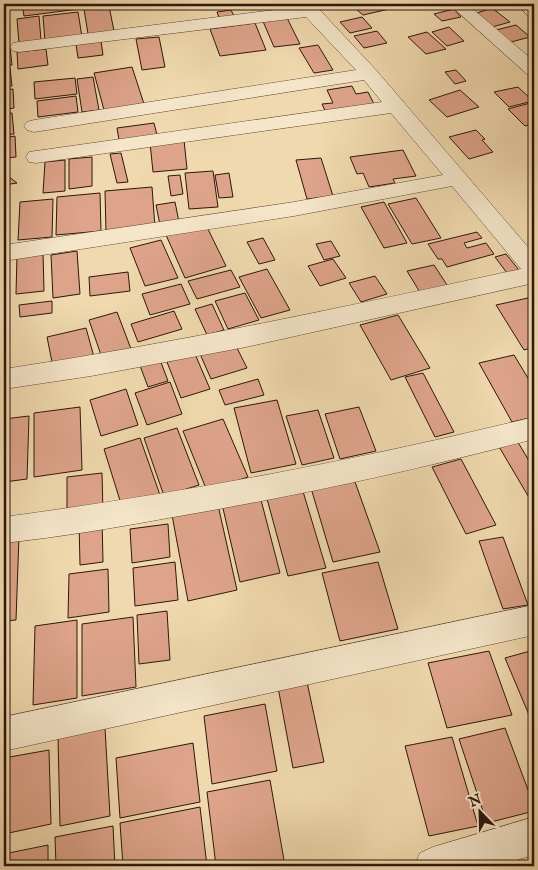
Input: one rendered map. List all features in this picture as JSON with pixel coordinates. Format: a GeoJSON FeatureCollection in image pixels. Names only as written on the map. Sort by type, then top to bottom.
{"type":"FeatureCollection","features":[{"type":"Feature","properties":{"kind":"street"},"geometry":{"type":"LineString","coordinates":[[458,4],[534,70]]}},
{"type":"Feature","properties":{"kind":"street"},"geometry":{"type":"LineString","coordinates":[[525,4],[534,12]]}},
{"type":"Feature","properties":{"kind":"street"},"geometry":{"type":"LineString","coordinates":[[19,47],[308,8],[369,74],[534,270]]}},
{"type":"Feature","properties":{"kind":"street"},"geometry":{"type":"LineString","coordinates":[[34,126],[369,74]]}},
{"type":"Feature","properties":{"kind":"street"},"geometry":{"type":"LineString","coordinates":[[36,158],[396,106]]}},
{"type":"Feature","properties":{"kind":"street"},"geometry":{"type":"LineString","coordinates":[[4,253],[294,209],[456,179]]}},
{"type":"Feature","properties":{"kind":"street"},"geometry":{"type":"LineString","coordinates":[[4,378],[91,366],[246,337],[534,276]]}},
{"type":"Feature","properties":{"kind":"street"},"geometry":{"type":"LineString","coordinates":[[4,530],[223,496],[429,455],[534,428]]}},
{"type":"Feature","properties":{"kind":"street"},"geometry":{"type":"LineString","coordinates":[[4,734],[534,620]]}},
{"type":"Feature","properties":{"kind":"street"},"geometry":{"type":"LineString","coordinates":[[433,866],[534,836]]}},
{"type":"Feature","properties":{"kind":"building"},"geometry":{"type":"Polygon","coordinates":[[[22,4],[94,4],[95,7],[24,16],[22,4]]]}},
{"type":"Feature","properties":{"kind":"building"},"geometry":{"type":"Polygon","coordinates":[[[377,4],[394,4],[398,7],[363,15],[356,9],[377,4]]]}},
{"type":"Feature","properties":{"kind":"building"},"geometry":{"type":"Polygon","coordinates":[[[490,4],[523,4],[497,10],[490,4]]]}},
{"type":"Feature","properties":{"kind":"building"},"geometry":{"type":"Polygon","coordinates":[[[109,6],[114,31],[88,34],[84,9],[109,6]]]}},
{"type":"Feature","properties":{"kind":"building"},"geometry":{"type":"Polygon","coordinates":[[[492,8],[510,22],[492,27],[474,14],[492,8]]]}},
{"type":"Feature","properties":{"kind":"building"},"geometry":{"type":"Polygon","coordinates":[[[454,9],[461,17],[442,21],[434,14],[454,9]]]}},
{"type":"Feature","properties":{"kind":"building"},"geometry":{"type":"Polygon","coordinates":[[[231,10],[235,18],[220,20],[217,12],[231,10]]]}},
{"type":"Feature","properties":{"kind":"building"},"geometry":{"type":"Polygon","coordinates":[[[78,12],[82,37],[45,41],[43,16],[78,12]]]}},
{"type":"Feature","properties":{"kind":"building"},"geometry":{"type":"Polygon","coordinates":[[[39,16],[41,40],[19,43],[17,19],[39,16]]]}},
{"type":"Feature","properties":{"kind":"building"},"geometry":{"type":"Polygon","coordinates":[[[286,16],[300,44],[274,47],[262,19],[286,16]]]}},
{"type":"Feature","properties":{"kind":"building"},"geometry":{"type":"Polygon","coordinates":[[[362,17],[372,28],[350,33],[340,22],[362,17]]]}},
{"type":"Feature","properties":{"kind":"building"},"geometry":{"type":"Polygon","coordinates":[[[255,23],[266,50],[220,56],[210,29],[255,23]]]}},
{"type":"Feature","properties":{"kind":"building"},"geometry":{"type":"Polygon","coordinates":[[[516,25],[530,37],[511,42],[496,30],[516,25]]]}},
{"type":"Feature","properties":{"kind":"building"},"geometry":{"type":"Polygon","coordinates":[[[449,27],[464,41],[447,46],[432,32],[449,27]]]}},
{"type":"Feature","properties":{"kind":"building"},"geometry":{"type":"Polygon","coordinates":[[[377,31],[387,43],[364,48],[354,36],[377,31]]]}},
{"type":"Feature","properties":{"kind":"building"},"geometry":{"type":"Polygon","coordinates":[[[427,32],[446,49],[426,54],[408,37],[427,32]]]}},
{"type":"Feature","properties":{"kind":"building"},"geometry":{"type":"Polygon","coordinates":[[[159,37],[165,67],[142,70],[136,39],[159,37]]]}},
{"type":"Feature","properties":{"kind":"building"},"geometry":{"type":"Polygon","coordinates":[[[101,41],[103,55],[78,58],[76,44],[101,41]]]}},
{"type":"Feature","properties":{"kind":"building"},"geometry":{"type":"Polygon","coordinates":[[[318,45],[333,70],[314,73],[299,48],[318,45]]]}},
{"type":"Feature","properties":{"kind":"building"},"geometry":{"type":"Polygon","coordinates":[[[10,47],[12,65],[4,66],[4,48],[10,47]]]}},
{"type":"Feature","properties":{"kind":"building"},"geometry":{"type":"Polygon","coordinates":[[[46,49],[48,65],[18,69],[17,52],[46,49]]]}},
{"type":"Feature","properties":{"kind":"building"},"geometry":{"type":"Polygon","coordinates":[[[132,67],[144,104],[104,110],[94,73],[132,67]]]}},
{"type":"Feature","properties":{"kind":"building"},"geometry":{"type":"Polygon","coordinates":[[[10,68],[12,86],[4,87],[4,69],[10,68]]]}},
{"type":"Feature","properties":{"kind":"building"},"geometry":{"type":"Polygon","coordinates":[[[456,70],[466,81],[455,84],[445,72],[456,70]]]}},
{"type":"Feature","properties":{"kind":"building"},"geometry":{"type":"Polygon","coordinates":[[[93,77],[99,110],[82,112],[77,79],[93,77]]]}},
{"type":"Feature","properties":{"kind":"building"},"geometry":{"type":"Polygon","coordinates":[[[75,78],[77,94],[35,99],[34,82],[75,78]]]}},
{"type":"Feature","properties":{"kind":"building"},"geometry":{"type":"Polygon","coordinates":[[[352,86],[356,94],[368,92],[375,106],[326,113],[322,104],[333,103],[327,90],[352,86]]]}},
{"type":"Feature","properties":{"kind":"building"},"geometry":{"type":"Polygon","coordinates":[[[518,87],[533,101],[509,107],[494,92],[518,87]]]}},
{"type":"Feature","properties":{"kind":"building"},"geometry":{"type":"Polygon","coordinates":[[[13,89],[14,108],[4,110],[4,90],[13,89]]]}},
{"type":"Feature","properties":{"kind":"building"},"geometry":{"type":"Polygon","coordinates":[[[460,90],[479,107],[447,117],[429,100],[460,90]]]}},
{"type":"Feature","properties":{"kind":"building"},"geometry":{"type":"Polygon","coordinates":[[[76,96],[78,112],[38,117],[37,101],[76,96]]]}},
{"type":"Feature","properties":{"kind":"building"},"geometry":{"type":"Polygon","coordinates":[[[534,102],[534,123],[525,126],[508,109],[534,102]]]}},
{"type":"Feature","properties":{"kind":"building"},"geometry":{"type":"Polygon","coordinates":[[[12,113],[14,134],[4,135],[4,114],[12,113]]]}},
{"type":"Feature","properties":{"kind":"building"},"geometry":{"type":"Polygon","coordinates":[[[154,123],[157,135],[119,140],[117,128],[154,123]]]}},
{"type":"Feature","properties":{"kind":"building"},"geometry":{"type":"Polygon","coordinates":[[[476,130],[485,139],[482,140],[493,152],[469,159],[449,137],[476,130]]]}},
{"type":"Feature","properties":{"kind":"building"},"geometry":{"type":"Polygon","coordinates":[[[15,136],[16,157],[4,158],[4,138],[15,136]]]}},
{"type":"Feature","properties":{"kind":"building"},"geometry":{"type":"Polygon","coordinates":[[[184,140],[187,169],[153,172],[150,143],[184,140]]]}},
{"type":"Feature","properties":{"kind":"building"},"geometry":{"type":"Polygon","coordinates":[[[403,150],[416,176],[393,179],[395,183],[369,187],[363,173],[357,174],[350,157],[403,150]]]}},
{"type":"Feature","properties":{"kind":"building"},"geometry":{"type":"Polygon","coordinates":[[[121,153],[128,182],[117,183],[110,154],[121,153]]]}},
{"type":"Feature","properties":{"kind":"building"},"geometry":{"type":"Polygon","coordinates":[[[92,157],[92,186],[69,189],[69,159],[92,157]]]}},
{"type":"Feature","properties":{"kind":"building"},"geometry":{"type":"Polygon","coordinates":[[[321,158],[333,196],[307,199],[296,160],[321,158]]]}},
{"type":"Feature","properties":{"kind":"building"},"geometry":{"type":"Polygon","coordinates":[[[65,160],[65,191],[43,193],[45,162],[65,160]]]}},
{"type":"Feature","properties":{"kind":"building"},"geometry":{"type":"Polygon","coordinates":[[[213,171],[218,207],[189,209],[185,173],[213,171]]]}},
{"type":"Feature","properties":{"kind":"building"},"geometry":{"type":"Polygon","coordinates":[[[4,173],[17,183],[4,185],[4,173]]]}},
{"type":"Feature","properties":{"kind":"building"},"geometry":{"type":"Polygon","coordinates":[[[229,173],[233,197],[219,198],[215,175],[229,173]]]}},
{"type":"Feature","properties":{"kind":"building"},"geometry":{"type":"Polygon","coordinates":[[[180,175],[183,194],[171,196],[168,176],[180,175]]]}},
{"type":"Feature","properties":{"kind":"building"},"geometry":{"type":"Polygon","coordinates":[[[152,187],[155,227],[106,232],[105,191],[152,187]]]}},
{"type":"Feature","properties":{"kind":"building"},"geometry":{"type":"Polygon","coordinates":[[[100,193],[101,231],[56,235],[57,197],[100,193]]]}},
{"type":"Feature","properties":{"kind":"building"},"geometry":{"type":"Polygon","coordinates":[[[416,198],[441,238],[412,244],[388,204],[416,198]]]}},
{"type":"Feature","properties":{"kind":"building"},"geometry":{"type":"Polygon","coordinates":[[[53,199],[52,237],[18,240],[20,202],[53,199]]]}},
{"type":"Feature","properties":{"kind":"building"},"geometry":{"type":"Polygon","coordinates":[[[175,202],[179,222],[160,225],[156,205],[175,202]]]}},
{"type":"Feature","properties":{"kind":"building"},"geometry":{"type":"Polygon","coordinates":[[[384,202],[407,243],[384,248],[361,207],[384,202]]]}},
{"type":"Feature","properties":{"kind":"building"},"geometry":{"type":"Polygon","coordinates":[[[206,225],[226,266],[185,278],[166,235],[206,225]]]}},
{"type":"Feature","properties":{"kind":"building"},"geometry":{"type":"Polygon","coordinates":[[[477,232],[482,238],[464,243],[467,248],[486,243],[494,254],[447,267],[442,259],[438,259],[428,244],[477,232]]]}},
{"type":"Feature","properties":{"kind":"building"},"geometry":{"type":"Polygon","coordinates":[[[263,238],[275,260],[259,264],[247,242],[263,238]]]}},
{"type":"Feature","properties":{"kind":"building"},"geometry":{"type":"Polygon","coordinates":[[[161,240],[178,278],[145,286],[130,248],[161,240]]]}},
{"type":"Feature","properties":{"kind":"building"},"geometry":{"type":"Polygon","coordinates":[[[331,241],[340,256],[324,260],[316,244],[331,241]]]}},
{"type":"Feature","properties":{"kind":"building"},"geometry":{"type":"Polygon","coordinates":[[[77,251],[80,294],[53,298],[51,255],[77,251]]]}},
{"type":"Feature","properties":{"kind":"building"},"geometry":{"type":"Polygon","coordinates":[[[43,252],[44,291],[16,294],[17,256],[43,252]]]}},
{"type":"Feature","properties":{"kind":"building"},"geometry":{"type":"Polygon","coordinates":[[[506,254],[519,270],[507,273],[495,257],[506,254]]]}},
{"type":"Feature","properties":{"kind":"building"},"geometry":{"type":"Polygon","coordinates":[[[333,259],[346,278],[320,286],[308,266],[333,259]]]}},
{"type":"Feature","properties":{"kind":"building"},"geometry":{"type":"Polygon","coordinates":[[[434,265],[449,288],[421,294],[407,271],[434,265]]]}},
{"type":"Feature","properties":{"kind":"building"},"geometry":{"type":"Polygon","coordinates":[[[267,269],[290,310],[261,318],[239,277],[267,269]]]}},
{"type":"Feature","properties":{"kind":"building"},"geometry":{"type":"Polygon","coordinates":[[[231,270],[240,287],[197,299],[188,281],[231,270]]]}},
{"type":"Feature","properties":{"kind":"building"},"geometry":{"type":"Polygon","coordinates":[[[128,272],[130,291],[90,296],[89,277],[128,272]]]}},
{"type":"Feature","properties":{"kind":"building"},"geometry":{"type":"Polygon","coordinates":[[[375,276],[387,294],[361,302],[349,283],[375,276]]]}},
{"type":"Feature","properties":{"kind":"building"},"geometry":{"type":"Polygon","coordinates":[[[181,284],[190,304],[150,315],[142,294],[181,284]]]}},
{"type":"Feature","properties":{"kind":"building"},"geometry":{"type":"Polygon","coordinates":[[[245,293],[259,320],[228,329],[215,301],[245,293]]]}},
{"type":"Feature","properties":{"kind":"building"},"geometry":{"type":"Polygon","coordinates":[[[528,298],[534,308],[534,347],[524,350],[496,305],[528,298]]]}},
{"type":"Feature","properties":{"kind":"building"},"geometry":{"type":"Polygon","coordinates":[[[52,301],[52,313],[20,317],[19,305],[52,301]]]}},
{"type":"Feature","properties":{"kind":"building"},"geometry":{"type":"Polygon","coordinates":[[[212,304],[224,330],[207,335],[195,309],[212,304]]]}},
{"type":"Feature","properties":{"kind":"building"},"geometry":{"type":"Polygon","coordinates":[[[174,311],[182,329],[138,342],[131,324],[174,311]]]}},
{"type":"Feature","properties":{"kind":"building"},"geometry":{"type":"Polygon","coordinates":[[[117,312],[131,349],[102,358],[89,320],[117,312]]]}},
{"type":"Feature","properties":{"kind":"building"},"geometry":{"type":"Polygon","coordinates":[[[398,315],[430,368],[391,380],[360,325],[398,315]]]}},
{"type":"Feature","properties":{"kind":"building"},"geometry":{"type":"Polygon","coordinates":[[[86,328],[94,357],[53,367],[47,337],[86,328]]]}},
{"type":"Feature","properties":{"kind":"building"},"geometry":{"type":"Polygon","coordinates":[[[235,344],[247,368],[211,379],[200,354],[235,344]]]}},
{"type":"Feature","properties":{"kind":"building"},"geometry":{"type":"Polygon","coordinates":[[[195,354],[210,389],[181,398],[167,362],[195,354]]]}},
{"type":"Feature","properties":{"kind":"building"},"geometry":{"type":"Polygon","coordinates":[[[514,355],[534,388],[534,417],[512,422],[479,363],[514,355]]]}},
{"type":"Feature","properties":{"kind":"building"},"geometry":{"type":"Polygon","coordinates":[[[159,357],[168,381],[148,387],[139,363],[159,357]]]}},
{"type":"Feature","properties":{"kind":"building"},"geometry":{"type":"Polygon","coordinates":[[[423,373],[454,432],[435,437],[405,377],[423,373]]]}},
{"type":"Feature","properties":{"kind":"building"},"geometry":{"type":"Polygon","coordinates":[[[258,379],[264,395],[225,405],[219,390],[258,379]]]}},
{"type":"Feature","properties":{"kind":"building"},"geometry":{"type":"Polygon","coordinates":[[[170,382],[182,414],[147,425],[135,393],[170,382]]]}},
{"type":"Feature","properties":{"kind":"building"},"geometry":{"type":"Polygon","coordinates":[[[126,389],[138,425],[101,436],[90,400],[126,389]]]}},
{"type":"Feature","properties":{"kind":"building"},"geometry":{"type":"Polygon","coordinates":[[[277,400],[296,464],[251,473],[234,408],[277,400]]]}},
{"type":"Feature","properties":{"kind":"building"},"geometry":{"type":"Polygon","coordinates":[[[80,407],[82,470],[34,477],[34,413],[80,407]]]}},
{"type":"Feature","properties":{"kind":"building"},"geometry":{"type":"Polygon","coordinates":[[[359,407],[376,451],[340,459],[325,414],[359,407]]]}},
{"type":"Feature","properties":{"kind":"building"},"geometry":{"type":"Polygon","coordinates":[[[318,410],[334,458],[302,465],[286,416],[318,410]]]}},
{"type":"Feature","properties":{"kind":"building"},"geometry":{"type":"Polygon","coordinates":[[[29,416],[27,479],[4,482],[4,419],[29,416]]]}},
{"type":"Feature","properties":{"kind":"building"},"geometry":{"type":"Polygon","coordinates":[[[223,419],[248,477],[207,491],[183,431],[223,419]]]}},
{"type":"Feature","properties":{"kind":"building"},"geometry":{"type":"Polygon","coordinates":[[[177,428],[199,485],[164,496],[144,438],[177,428]]]}},
{"type":"Feature","properties":{"kind":"building"},"geometry":{"type":"Polygon","coordinates":[[[140,438],[160,495],[122,507],[104,449],[140,438]]]}},
{"type":"Feature","properties":{"kind":"building"},"geometry":{"type":"Polygon","coordinates":[[[516,439],[534,469],[534,506],[498,445],[516,439]]]}},
{"type":"Feature","properties":{"kind":"building"},"geometry":{"type":"Polygon","coordinates":[[[461,459],[496,525],[466,534],[432,467],[461,459]]]}},
{"type":"Feature","properties":{"kind":"building"},"geometry":{"type":"Polygon","coordinates":[[[102,473],[103,512],[67,516],[67,477],[102,473]]]}},
{"type":"Feature","properties":{"kind":"building"},"geometry":{"type":"Polygon","coordinates":[[[354,479],[380,552],[333,562],[311,488],[354,479]]]}},
{"type":"Feature","properties":{"kind":"building"},"geometry":{"type":"Polygon","coordinates":[[[302,488],[326,568],[288,576],[266,495],[302,488]]]}},
{"type":"Feature","properties":{"kind":"building"},"geometry":{"type":"Polygon","coordinates":[[[260,496],[280,573],[240,582],[222,504],[260,496]]]}},
{"type":"Feature","properties":{"kind":"building"},"geometry":{"type":"Polygon","coordinates":[[[218,505],[237,590],[188,601],[172,515],[218,505]]]}},
{"type":"Feature","properties":{"kind":"building"},"geometry":{"type":"Polygon","coordinates":[[[102,519],[103,562],[80,565],[79,522],[102,519]]]}},
{"type":"Feature","properties":{"kind":"building"},"geometry":{"type":"Polygon","coordinates":[[[168,524],[170,557],[132,563],[130,529],[168,524]]]}},
{"type":"Feature","properties":{"kind":"building"},"geometry":{"type":"Polygon","coordinates":[[[19,536],[16,620],[4,621],[4,538],[19,536]]]}},
{"type":"Feature","properties":{"kind":"building"},"geometry":{"type":"Polygon","coordinates":[[[503,537],[528,605],[503,609],[479,541],[503,537]]]}},
{"type":"Feature","properties":{"kind":"building"},"geometry":{"type":"Polygon","coordinates":[[[175,562],[178,600],[135,606],[133,568],[175,562]]]}},
{"type":"Feature","properties":{"kind":"building"},"geometry":{"type":"Polygon","coordinates":[[[378,562],[398,629],[340,641],[322,573],[378,562]]]}},
{"type":"Feature","properties":{"kind":"building"},"geometry":{"type":"Polygon","coordinates":[[[108,569],[109,612],[68,618],[69,574],[108,569]]]}},
{"type":"Feature","properties":{"kind":"building"},"geometry":{"type":"Polygon","coordinates":[[[167,611],[170,660],[139,664],[137,615],[167,611]]]}},
{"type":"Feature","properties":{"kind":"building"},"geometry":{"type":"Polygon","coordinates":[[[133,617],[136,687],[82,696],[82,624],[133,617]]]}},
{"type":"Feature","properties":{"kind":"building"},"geometry":{"type":"Polygon","coordinates":[[[77,620],[77,698],[33,705],[35,626],[77,620]]]}},
{"type":"Feature","properties":{"kind":"building"},"geometry":{"type":"Polygon","coordinates":[[[534,650],[534,721],[532,722],[505,658],[534,650]]]}},
{"type":"Feature","properties":{"kind":"building"},"geometry":{"type":"Polygon","coordinates":[[[489,651],[512,715],[447,728],[428,663],[489,651]]]}},
{"type":"Feature","properties":{"kind":"building"},"geometry":{"type":"Polygon","coordinates":[[[307,682],[324,762],[293,768],[278,687],[307,682]]]}},
{"type":"Feature","properties":{"kind":"building"},"geometry":{"type":"Polygon","coordinates":[[[265,704],[277,771],[212,784],[204,716],[265,704]]]}},
{"type":"Feature","properties":{"kind":"building"},"geometry":{"type":"Polygon","coordinates":[[[105,728],[110,816],[60,826],[58,737],[105,728]]]}},
{"type":"Feature","properties":{"kind":"building"},"geometry":{"type":"Polygon","coordinates":[[[505,728],[534,806],[534,811],[487,823],[459,739],[505,728]]]}},
{"type":"Feature","properties":{"kind":"building"},"geometry":{"type":"Polygon","coordinates":[[[452,737],[478,826],[429,836],[405,746],[452,737]]]}},
{"type":"Feature","properties":{"kind":"building"},"geometry":{"type":"Polygon","coordinates":[[[193,743],[200,802],[120,818],[116,758],[193,743]]]}},
{"type":"Feature","properties":{"kind":"building"},"geometry":{"type":"Polygon","coordinates":[[[49,750],[51,824],[4,834],[4,758],[49,750]]]}},
{"type":"Feature","properties":{"kind":"building"},"geometry":{"type":"Polygon","coordinates":[[[270,780],[285,866],[216,866],[207,792],[270,780]]]}},
{"type":"Feature","properties":{"kind":"building"},"geometry":{"type":"Polygon","coordinates":[[[200,807],[207,866],[123,866],[120,823],[200,807]]]}},
{"type":"Feature","properties":{"kind":"building"},"geometry":{"type":"Polygon","coordinates":[[[113,826],[115,866],[56,866],[55,837],[113,826]]]}},
{"type":"Feature","properties":{"kind":"building"},"geometry":{"type":"Polygon","coordinates":[[[48,845],[48,866],[4,866],[4,854],[48,845]]]}}]}
